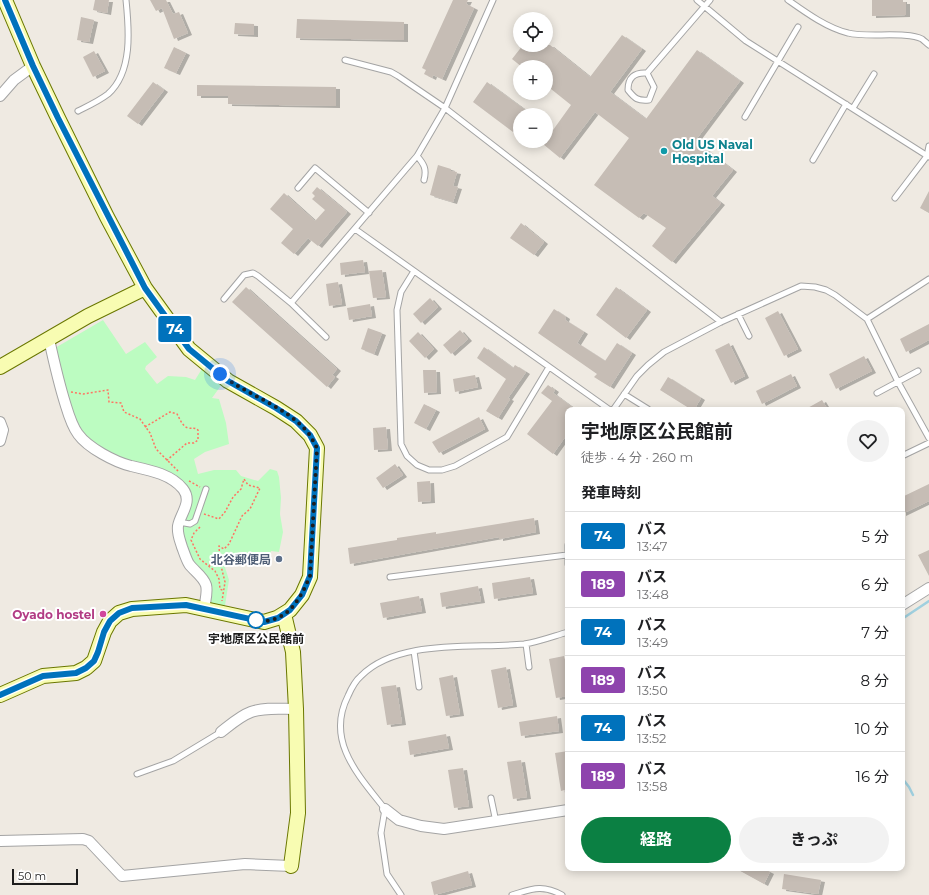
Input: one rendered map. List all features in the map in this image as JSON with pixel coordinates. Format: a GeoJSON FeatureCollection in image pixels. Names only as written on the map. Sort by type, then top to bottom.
{"type":"FeatureCollection","features":[{"type":"Feature","properties":{"kind":"main road"},"geometry":{"type":"LineString","coordinates":[[0,695],[43,676],[76,673],[86,668],[94,661],[104,632],[110,621],[119,613],[132,608],[186,605],[264,622],[278,618],[290,610],[302,595],[310,576],[317,448],[310,435],[296,421],[228,381],[189,349],[145,288],[104,210],[33,66],[5,0]]}},
{"type":"Feature","properties":{"kind":"main road"},"geometry":{"type":"LineString","coordinates":[[0,367],[88,316],[145,288]]}},
{"type":"Feature","properties":{"kind":"main road"},"geometry":{"type":"LineString","coordinates":[[284,614],[293,652],[296,709],[298,813],[292,866]]}},
{"type":"Feature","properties":{"kind":"street"},"geometry":{"type":"LineString","coordinates":[[0,96],[14,80],[33,66]]}},
{"type":"Feature","properties":{"kind":"street"},"geometry":{"type":"LineString","coordinates":[[49,339],[57,378],[73,427],[82,439],[107,457],[123,464],[149,470],[164,476],[174,481],[184,490],[186,506],[179,522],[178,534],[188,563],[204,580],[206,586],[204,609]]}},
{"type":"Feature","properties":{"kind":"street"},"geometry":{"type":"LineString","coordinates":[[0,422],[3,430],[0,441]]}},
{"type":"Feature","properties":{"kind":"street"},"geometry":{"type":"LineString","coordinates":[[905,604],[929,588]]}},
{"type":"Feature","properties":{"kind":"street"},"geometry":{"type":"LineString","coordinates":[[221,732],[238,719],[251,712],[271,709],[296,709]]}},
{"type":"Feature","properties":{"kind":"street"},"geometry":{"type":"LineString","coordinates":[[385,809],[399,820],[421,826],[444,829],[565,810]]}},
{"type":"Feature","properties":{"kind":"street"},"geometry":{"type":"LineString","coordinates":[[0,841],[83,839],[89,841],[122,876],[245,864],[292,866]]}},
{"type":"Feature","properties":{"kind":"lane"},"geometry":{"type":"LineString","coordinates":[[78,111],[108,94],[115,85],[121,73],[129,39],[126,0]]}},
{"type":"Feature","properties":{"kind":"lane"},"geometry":{"type":"LineString","coordinates":[[291,303],[417,156],[444,108],[493,0]]}},
{"type":"Feature","properties":{"kind":"lane"},"geometry":{"type":"LineString","coordinates":[[697,0],[746,41],[928,156]]}},
{"type":"Feature","properties":{"kind":"lane"},"geometry":{"type":"LineString","coordinates":[[647,73],[710,0]]}},
{"type":"Feature","properties":{"kind":"lane"},"geometry":{"type":"LineString","coordinates":[[788,0],[809,14],[848,33],[908,36],[921,38],[929,45]]}},
{"type":"Feature","properties":{"kind":"lane"},"geometry":{"type":"LineString","coordinates":[[745,116],[798,27]]}},
{"type":"Feature","properties":{"kind":"lane"},"geometry":{"type":"LineString","coordinates":[[345,60],[391,72],[444,108],[721,322]]}},
{"type":"Feature","properties":{"kind":"lane"},"geometry":{"type":"LineString","coordinates":[[640,72],[647,73],[654,87],[649,100],[641,101],[628,90],[628,82],[634,75],[640,72]]}},
{"type":"Feature","properties":{"kind":"lane"},"geometry":{"type":"LineString","coordinates":[[853,108],[874,74]]}},
{"type":"Feature","properties":{"kind":"lane"},"geometry":{"type":"LineString","coordinates":[[813,160],[846,104]]}},
{"type":"Feature","properties":{"kind":"lane"},"geometry":{"type":"LineString","coordinates":[[895,198],[928,156],[929,146]]}},
{"type":"Feature","properties":{"kind":"lane"},"geometry":{"type":"LineString","coordinates":[[417,156],[426,168],[424,180]]}},
{"type":"Feature","properties":{"kind":"lane"},"geometry":{"type":"LineString","coordinates":[[298,188],[315,168],[369,213]]}},
{"type":"Feature","properties":{"kind":"lane"},"geometry":{"type":"LineString","coordinates":[[355,230],[606,407]]}},
{"type":"Feature","properties":{"kind":"lane"},"geometry":{"type":"LineString","coordinates":[[414,271],[401,292],[397,310],[401,444],[407,456],[417,465],[429,470],[442,470],[455,466],[507,437],[549,367]]}},
{"type":"Feature","properties":{"kind":"lane"},"geometry":{"type":"LineString","coordinates":[[224,299],[244,275],[253,273],[291,303],[326,337]]}},
{"type":"Feature","properties":{"kind":"lane"},"geometry":{"type":"LineString","coordinates":[[867,319],[929,279]]}},
{"type":"Feature","properties":{"kind":"lane"},"geometry":{"type":"LineString","coordinates":[[615,407],[637,376],[659,356],[721,322],[801,286],[815,287],[830,292],[867,319],[898,382],[929,438]]}},
{"type":"Feature","properties":{"kind":"lane"},"geometry":{"type":"LineString","coordinates":[[738,314],[749,336]]}},
{"type":"Feature","properties":{"kind":"lane"},"geometry":{"type":"LineString","coordinates":[[877,392],[918,371]]}},
{"type":"Feature","properties":{"kind":"lane"},"geometry":{"type":"LineString","coordinates":[[624,394],[645,407]]}},
{"type":"Feature","properties":{"kind":"lane"},"geometry":{"type":"LineString","coordinates":[[905,455],[929,443]]}},
{"type":"Feature","properties":{"kind":"lane"},"geometry":{"type":"LineString","coordinates":[[179,522],[190,524],[195,521],[206,489]]}},
{"type":"Feature","properties":{"kind":"lane"},"geometry":{"type":"LineString","coordinates":[[390,578],[565,555]]}},
{"type":"Feature","properties":{"kind":"lane"},"geometry":{"type":"LineString","coordinates":[[401,895],[387,874],[381,833],[385,809],[352,766],[343,748],[340,734],[342,712],[352,686],[372,667],[396,655],[421,649],[526,644],[565,633]]}},
{"type":"Feature","properties":{"kind":"lane"},"geometry":{"type":"LineString","coordinates":[[526,644],[529,667]]}},
{"type":"Feature","properties":{"kind":"lane"},"geometry":{"type":"LineString","coordinates":[[414,651],[419,687]]}},
{"type":"Feature","properties":{"kind":"lane"},"geometry":{"type":"LineString","coordinates":[[137,774],[173,761],[221,732]]}},
{"type":"Feature","properties":{"kind":"lane"},"geometry":{"type":"LineString","coordinates":[[491,798],[496,822]]}},
{"type":"Feature","properties":{"kind":"lane"},"geometry":{"type":"LineString","coordinates":[[512,895],[536,887],[550,890],[562,895]]}},
{"type":"Feature","properties":{"kind":"path"},"geometry":{"type":"LineString","coordinates":[[61,390],[83,394],[108,390],[109,402],[121,403],[124,412],[140,419],[150,433],[156,449],[166,461],[182,475]]}},
{"type":"Feature","properties":{"kind":"path"},"geometry":{"type":"LineString","coordinates":[[145,427],[170,412],[177,414],[183,426],[198,430],[198,440],[194,443],[187,443],[166,461]]}},
{"type":"Feature","properties":{"kind":"path"},"geometry":{"type":"LineString","coordinates":[[188,480],[195,485],[206,489]]}},
{"type":"Feature","properties":{"kind":"path"},"geometry":{"type":"LineString","coordinates":[[198,512],[219,519],[231,503],[233,497],[241,489],[244,480],[248,485],[260,488],[250,509],[242,516],[229,544],[224,549],[219,546],[220,562],[225,582],[220,612]]}},
{"type":"Feature","properties":{"kind":"path"},"geometry":{"type":"LineString","coordinates":[[200,527],[194,533],[191,540],[200,559],[215,572],[219,579],[220,589],[224,591]]}},
{"type":"Feature","properties":{"kind":"path"},"geometry":{"type":"LineString","coordinates":[[209,566],[212,563],[220,562]]}},
{"type":"Feature","properties":{"kind":"green space"},"geometry":{"type":"Polygon","coordinates":[[[103,320],[126,354],[145,342],[157,357],[146,366],[145,369],[157,384],[168,376],[186,377],[195,380],[205,364],[225,380],[212,398],[219,399],[226,423],[229,444],[205,452],[194,459],[198,474],[214,470],[236,470],[241,476],[258,481],[270,469],[277,471],[279,477],[281,498],[280,514],[283,532],[279,552],[271,551],[269,560],[225,554],[223,561],[229,580],[224,612],[204,608],[206,589],[179,538],[185,509],[183,488],[118,462],[82,434],[71,408],[61,376],[55,348],[103,320]]]}},
{"type":"Feature","properties":{"kind":"building"},"geometry":{"type":"Polygon","coordinates":[[[95,0],[109,0],[107,13],[93,10],[95,0]]]}},
{"type":"Feature","properties":{"kind":"building"},"geometry":{"type":"Polygon","coordinates":[[[150,0],[166,0],[173,14],[179,12],[188,33],[174,39],[162,8],[156,11],[150,0]]]}},
{"type":"Feature","properties":{"kind":"building"},"geometry":{"type":"Polygon","coordinates":[[[453,0],[468,0],[466,4],[474,8],[442,79],[433,75],[432,78],[424,74],[426,70],[422,68],[453,0]]]}},
{"type":"Feature","properties":{"kind":"building"},"geometry":{"type":"Polygon","coordinates":[[[872,0],[903,0],[903,2],[906,2],[906,15],[872,16],[872,0]]]}},
{"type":"Feature","properties":{"kind":"building"},"geometry":{"type":"Polygon","coordinates":[[[81,17],[94,20],[89,42],[77,40],[81,17]]]}},
{"type":"Feature","properties":{"kind":"building"},"geometry":{"type":"Polygon","coordinates":[[[297,19],[404,22],[404,40],[296,38],[297,19]]]}},
{"type":"Feature","properties":{"kind":"building"},"geometry":{"type":"Polygon","coordinates":[[[235,23],[254,24],[254,35],[234,34],[235,23]]]}},
{"type":"Feature","properties":{"kind":"building","name":"Old US Naval Hospital"},"geometry":{"type":"Polygon","coordinates":[[[622,35],[642,49],[610,92],[646,119],[697,50],[740,81],[695,141],[733,170],[712,196],[721,203],[672,262],[652,246],[666,228],[644,213],[639,218],[594,185],[629,138],[595,112],[560,158],[548,148],[553,148],[553,130],[571,105],[553,91],[553,60],[512,59],[518,52],[553,52],[553,47],[590,77],[622,35]]]}},
{"type":"Feature","properties":{"kind":"building"},"geometry":{"type":"Polygon","coordinates":[[[174,47],[186,53],[176,73],[164,68],[174,47]]]}},
{"type":"Feature","properties":{"kind":"building"},"geometry":{"type":"Polygon","coordinates":[[[94,51],[105,71],[93,77],[83,57],[94,51]]]}},
{"type":"Feature","properties":{"kind":"building"},"geometry":{"type":"Polygon","coordinates":[[[153,82],[164,90],[138,124],[127,116],[153,82]]]}},
{"type":"Feature","properties":{"kind":"building"},"geometry":{"type":"Polygon","coordinates":[[[487,82],[522,108],[513,108],[513,132],[473,102],[487,82]]]}},
{"type":"Feature","properties":{"kind":"building"},"geometry":{"type":"Polygon","coordinates":[[[197,85],[336,87],[336,106],[228,104],[228,96],[197,96],[197,85]]]}},
{"type":"Feature","properties":{"kind":"building"},"geometry":{"type":"Polygon","coordinates":[[[438,165],[457,172],[453,186],[458,187],[453,202],[430,195],[438,165]]]}},
{"type":"Feature","properties":{"kind":"building"},"geometry":{"type":"Polygon","coordinates":[[[317,187],[347,212],[318,246],[308,238],[294,254],[281,243],[293,229],[270,209],[284,193],[315,221],[325,210],[312,199],[315,196],[312,193],[317,187]]]}},
{"type":"Feature","properties":{"kind":"building"},"geometry":{"type":"Polygon","coordinates":[[[929,191],[929,213],[920,208],[929,191]]]}},
{"type":"Feature","properties":{"kind":"building"},"geometry":{"type":"Polygon","coordinates":[[[521,223],[544,242],[534,255],[510,238],[521,223]]]}},
{"type":"Feature","properties":{"kind":"building"},"geometry":{"type":"Polygon","coordinates":[[[363,260],[365,272],[341,275],[340,263],[363,260]]]}},
{"type":"Feature","properties":{"kind":"building"},"geometry":{"type":"Polygon","coordinates":[[[382,270],[386,297],[373,298],[369,271],[382,270]]]}},
{"type":"Feature","properties":{"kind":"building"},"geometry":{"type":"Polygon","coordinates":[[[338,282],[342,304],[329,306],[326,284],[338,282]]]}},
{"type":"Feature","properties":{"kind":"building"},"geometry":{"type":"Polygon","coordinates":[[[246,287],[337,369],[332,375],[335,377],[327,387],[232,302],[246,287]]]}},
{"type":"Feature","properties":{"kind":"building"},"geometry":{"type":"Polygon","coordinates":[[[616,287],[647,310],[626,338],[596,315],[616,287]]]}},
{"type":"Feature","properties":{"kind":"building"},"geometry":{"type":"Polygon","coordinates":[[[430,298],[438,307],[421,323],[413,314],[430,298]]]}},
{"type":"Feature","properties":{"kind":"building"},"geometry":{"type":"Polygon","coordinates":[[[370,304],[372,316],[349,320],[347,308],[370,304]]]}},
{"type":"Feature","properties":{"kind":"building"},"geometry":{"type":"Polygon","coordinates":[[[554,309],[566,317],[565,320],[584,332],[577,343],[605,361],[617,343],[632,353],[610,387],[594,377],[597,374],[538,333],[554,309]]]}},
{"type":"Feature","properties":{"kind":"building"},"geometry":{"type":"Polygon","coordinates":[[[778,311],[798,349],[784,356],[765,318],[778,311]]]}},
{"type":"Feature","properties":{"kind":"building"},"geometry":{"type":"Polygon","coordinates":[[[929,324],[929,340],[906,352],[900,339],[929,324]]]}},
{"type":"Feature","properties":{"kind":"building"},"geometry":{"type":"Polygon","coordinates":[[[368,328],[382,333],[374,354],[361,349],[368,328]]]}},
{"type":"Feature","properties":{"kind":"building"},"geometry":{"type":"Polygon","coordinates":[[[460,330],[468,339],[451,354],[443,345],[460,330]]]}},
{"type":"Feature","properties":{"kind":"building"},"geometry":{"type":"Polygon","coordinates":[[[418,332],[434,349],[425,358],[409,341],[418,332]]]}},
{"type":"Feature","properties":{"kind":"building"},"geometry":{"type":"Polygon","coordinates":[[[729,343],[745,376],[731,383],[715,350],[729,343]]]}},
{"type":"Feature","properties":{"kind":"building"},"geometry":{"type":"Polygon","coordinates":[[[484,347],[513,368],[515,365],[526,372],[508,398],[510,399],[498,418],[486,411],[506,379],[477,358],[484,347]]]}},
{"type":"Feature","properties":{"kind":"building"},"geometry":{"type":"Polygon","coordinates":[[[864,356],[872,371],[836,389],[829,374],[864,356]]]}},
{"type":"Feature","properties":{"kind":"building"},"geometry":{"type":"Polygon","coordinates":[[[423,370],[436,370],[437,392],[424,393],[423,370]]]}},
{"type":"Feature","properties":{"kind":"building"},"geometry":{"type":"Polygon","coordinates":[[[791,374],[797,386],[762,404],[756,391],[791,374]]]}},
{"type":"Feature","properties":{"kind":"building"},"geometry":{"type":"Polygon","coordinates":[[[475,375],[478,387],[455,392],[453,379],[475,375]]]}},
{"type":"Feature","properties":{"kind":"building"},"geometry":{"type":"Polygon","coordinates":[[[668,377],[701,398],[696,407],[687,407],[660,390],[668,377]]]}},
{"type":"Feature","properties":{"kind":"building"},"geometry":{"type":"Polygon","coordinates":[[[548,385],[555,390],[553,393],[572,407],[565,407],[565,437],[553,454],[527,434],[552,401],[541,393],[548,385]]]}},
{"type":"Feature","properties":{"kind":"building"},"geometry":{"type":"Polygon","coordinates":[[[822,400],[826,407],[809,407],[822,400]]]}},
{"type":"Feature","properties":{"kind":"building"},"geometry":{"type":"Polygon","coordinates":[[[424,404],[436,410],[426,429],[414,423],[424,404]]]}},
{"type":"Feature","properties":{"kind":"building"},"geometry":{"type":"Polygon","coordinates":[[[479,417],[485,429],[439,453],[432,442],[479,417]]]}},
{"type":"Feature","properties":{"kind":"building"},"geometry":{"type":"Polygon","coordinates":[[[386,427],[388,449],[374,450],[373,428],[386,427]]]}},
{"type":"Feature","properties":{"kind":"building"},"geometry":{"type":"Polygon","coordinates":[[[395,464],[403,475],[383,488],[376,478],[395,464]]]}},
{"type":"Feature","properties":{"kind":"building"},"geometry":{"type":"Polygon","coordinates":[[[430,481],[431,501],[418,502],[417,482],[430,481]]]}},
{"type":"Feature","properties":{"kind":"building"},"geometry":{"type":"Polygon","coordinates":[[[929,484],[929,501],[905,513],[905,496],[929,484]]]}},
{"type":"Feature","properties":{"kind":"building"},"geometry":{"type":"Polygon","coordinates":[[[534,518],[536,532],[499,539],[499,537],[350,564],[348,548],[397,540],[397,538],[436,532],[436,534],[534,518]]]}},
{"type":"Feature","properties":{"kind":"building"},"geometry":{"type":"Polygon","coordinates":[[[929,550],[929,576],[918,555],[929,550]]]}},
{"type":"Feature","properties":{"kind":"building"},"geometry":{"type":"Polygon","coordinates":[[[530,577],[533,593],[494,599],[492,583],[530,577]]]}},
{"type":"Feature","properties":{"kind":"building"},"geometry":{"type":"Polygon","coordinates":[[[478,586],[481,601],[442,607],[440,593],[478,586]]]}},
{"type":"Feature","properties":{"kind":"building"},"geometry":{"type":"Polygon","coordinates":[[[419,596],[422,611],[383,618],[380,603],[419,596]]]}},
{"type":"Feature","properties":{"kind":"building"},"geometry":{"type":"Polygon","coordinates":[[[564,656],[565,696],[556,698],[549,659],[564,656]]]}},
{"type":"Feature","properties":{"kind":"building"},"geometry":{"type":"Polygon","coordinates":[[[506,667],[513,705],[498,708],[491,670],[506,667]]]}},
{"type":"Feature","properties":{"kind":"building"},"geometry":{"type":"Polygon","coordinates":[[[453,675],[460,714],[446,716],[439,678],[453,675]]]}},
{"type":"Feature","properties":{"kind":"building"},"geometry":{"type":"Polygon","coordinates":[[[396,685],[402,723],[387,725],[381,687],[396,685]]]}},
{"type":"Feature","properties":{"kind":"building"},"geometry":{"type":"Polygon","coordinates":[[[557,716],[559,731],[521,736],[519,722],[557,716]]]}},
{"type":"Feature","properties":{"kind":"building"},"geometry":{"type":"Polygon","coordinates":[[[446,734],[449,748],[410,755],[408,741],[446,734]]]}},
{"type":"Feature","properties":{"kind":"building"},"geometry":{"type":"Polygon","coordinates":[[[565,751],[565,790],[561,791],[555,753],[565,751]]]}},
{"type":"Feature","properties":{"kind":"building"},"geometry":{"type":"Polygon","coordinates":[[[521,760],[527,797],[513,799],[507,762],[521,760]]]}},
{"type":"Feature","properties":{"kind":"building"},"geometry":{"type":"Polygon","coordinates":[[[463,768],[469,806],[454,808],[448,770],[463,768]]]}},
{"type":"Feature","properties":{"kind":"building"},"geometry":{"type":"Polygon","coordinates":[[[468,871],[472,885],[434,895],[431,882],[468,871]]]}},
{"type":"Feature","properties":{"kind":"building"},"geometry":{"type":"Polygon","coordinates":[[[740,871],[770,872],[764,884],[740,871]]]}},
{"type":"Feature","properties":{"kind":"building"},"geometry":{"type":"Polygon","coordinates":[[[784,874],[821,880],[818,894],[782,889],[784,874]]]}},
{"type":"Feature","properties":{"kind":"waterway"},"geometry":{"type":"LineString","coordinates":[[905,617],[929,601]]}},
{"type":"Feature","properties":{"kind":"waterway"},"geometry":{"type":"LineString","coordinates":[[905,782],[913,795]]}},
{"type":"Feature","properties":{"kind":"bus line","name":"74"},"geometry":{"type":"LineString","coordinates":[[0,695],[43,676],[76,673],[86,668],[94,661],[104,632],[110,621],[119,613],[132,608],[186,605],[264,622],[278,618],[290,610],[302,595],[310,576],[317,448],[310,435],[296,421],[228,381],[189,349],[145,288],[58,118],[33,66],[5,0]]}},
{"type":"Feature","properties":{"kind":"place","name":"Old US Naval Hospital"},"geometry":{"type":"Point","coordinates":[664,151]}},
{"type":"Feature","properties":{"kind":"place","name":"北谷郵便局"},"geometry":{"type":"Point","coordinates":[279,559]}},
{"type":"Feature","properties":{"kind":"place","name":"Oyado hostel"},"geometry":{"type":"Point","coordinates":[103,614]}},
{"type":"Feature","properties":{"kind":"place","name":"宇地原区公民館前"},"geometry":{"type":"Point","coordinates":[256,620]}},
{"type":"Feature","properties":{"kind":"route"},"geometry":{"type":"LineString","coordinates":[[220,374],[228,381],[296,421],[310,435],[317,448],[310,576],[302,595],[290,610],[278,618],[264,622],[249,618],[256,620]]}}]}
